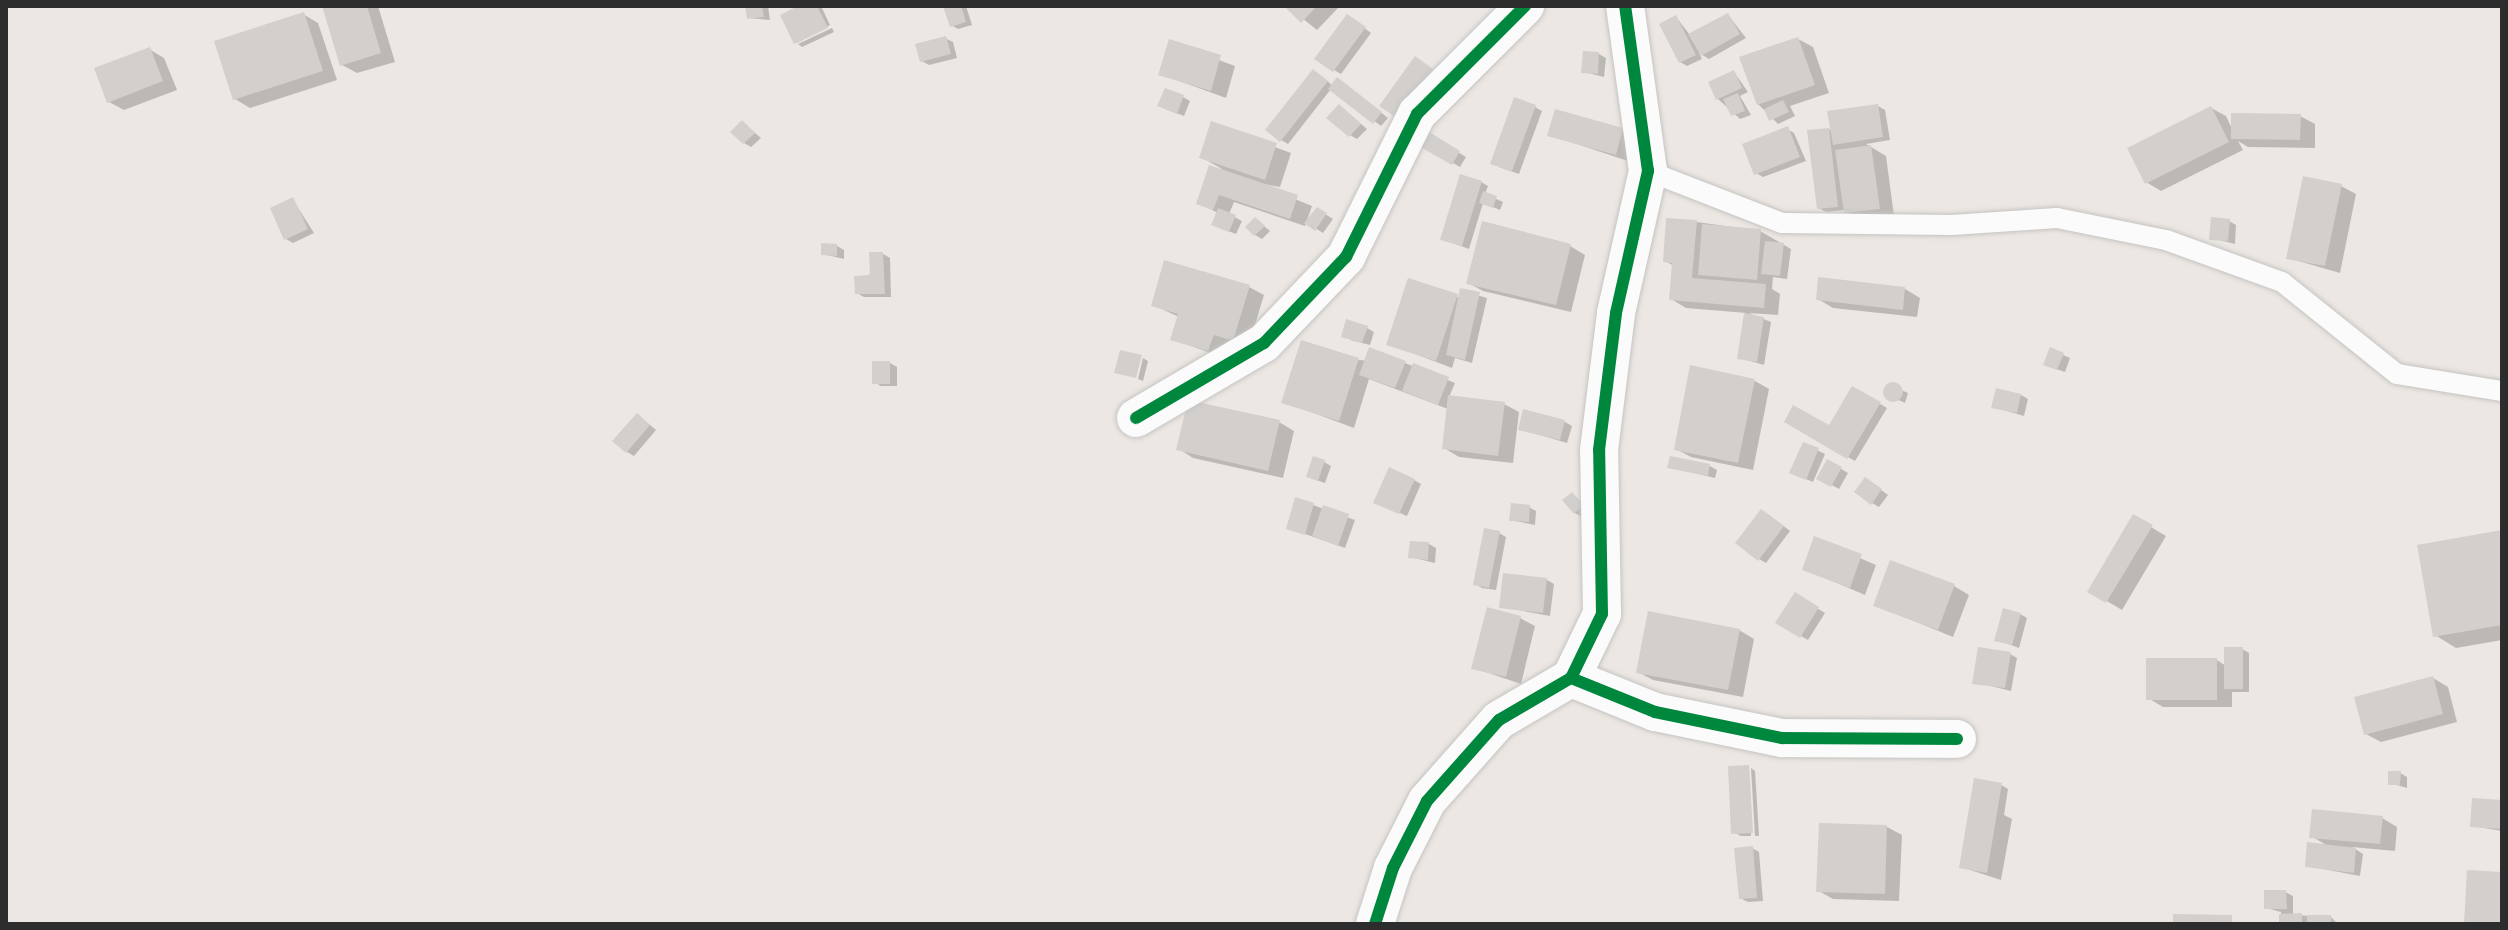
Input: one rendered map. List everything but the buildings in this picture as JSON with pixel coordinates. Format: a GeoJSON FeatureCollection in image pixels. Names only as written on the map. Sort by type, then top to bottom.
{"type":"FeatureCollection","features":[{"type":"Feature","properties":{"kind":"street"},"geometry":{"type":"LineString","coordinates":[[1136,418],[1264,343],[1346,257],[1417,114],[1525,6]]}},
{"type":"Feature","properties":{"kind":"street"},"geometry":{"type":"LineString","coordinates":[[1375,924],[1393,868],[1427,801],[1499,720],[1571,678],[1602,614],[1599,450],[1616,313],[1648,171],[1625,6]]}},
{"type":"Feature","properties":{"kind":"street"},"geometry":{"type":"LineString","coordinates":[[1571,678],[1655,712],[1782,738],[1957,739]]}},
{"type":"Feature","properties":{"kind":"lane"},"geometry":{"type":"LineString","coordinates":[[1648,171],[1782,223],[1952,225],[2057,218],[2166,240],[2282,282],[2397,374],[2502,391]]}},
{"type":"Feature","properties":{"kind":"cycle path"},"geometry":{"type":"LineString","coordinates":[[1136,418],[1264,343],[1346,257],[1417,114],[1525,6]]}},
{"type":"Feature","properties":{"kind":"cycle path"},"geometry":{"type":"LineString","coordinates":[[1375,924],[1393,868],[1427,801],[1499,720],[1571,678],[1602,614],[1599,450],[1616,313],[1648,171],[1625,6]]}},
{"type":"Feature","properties":{"kind":"cycle path"},"geometry":{"type":"LineString","coordinates":[[1571,678],[1655,712],[1782,738],[1957,739]]}}]}
